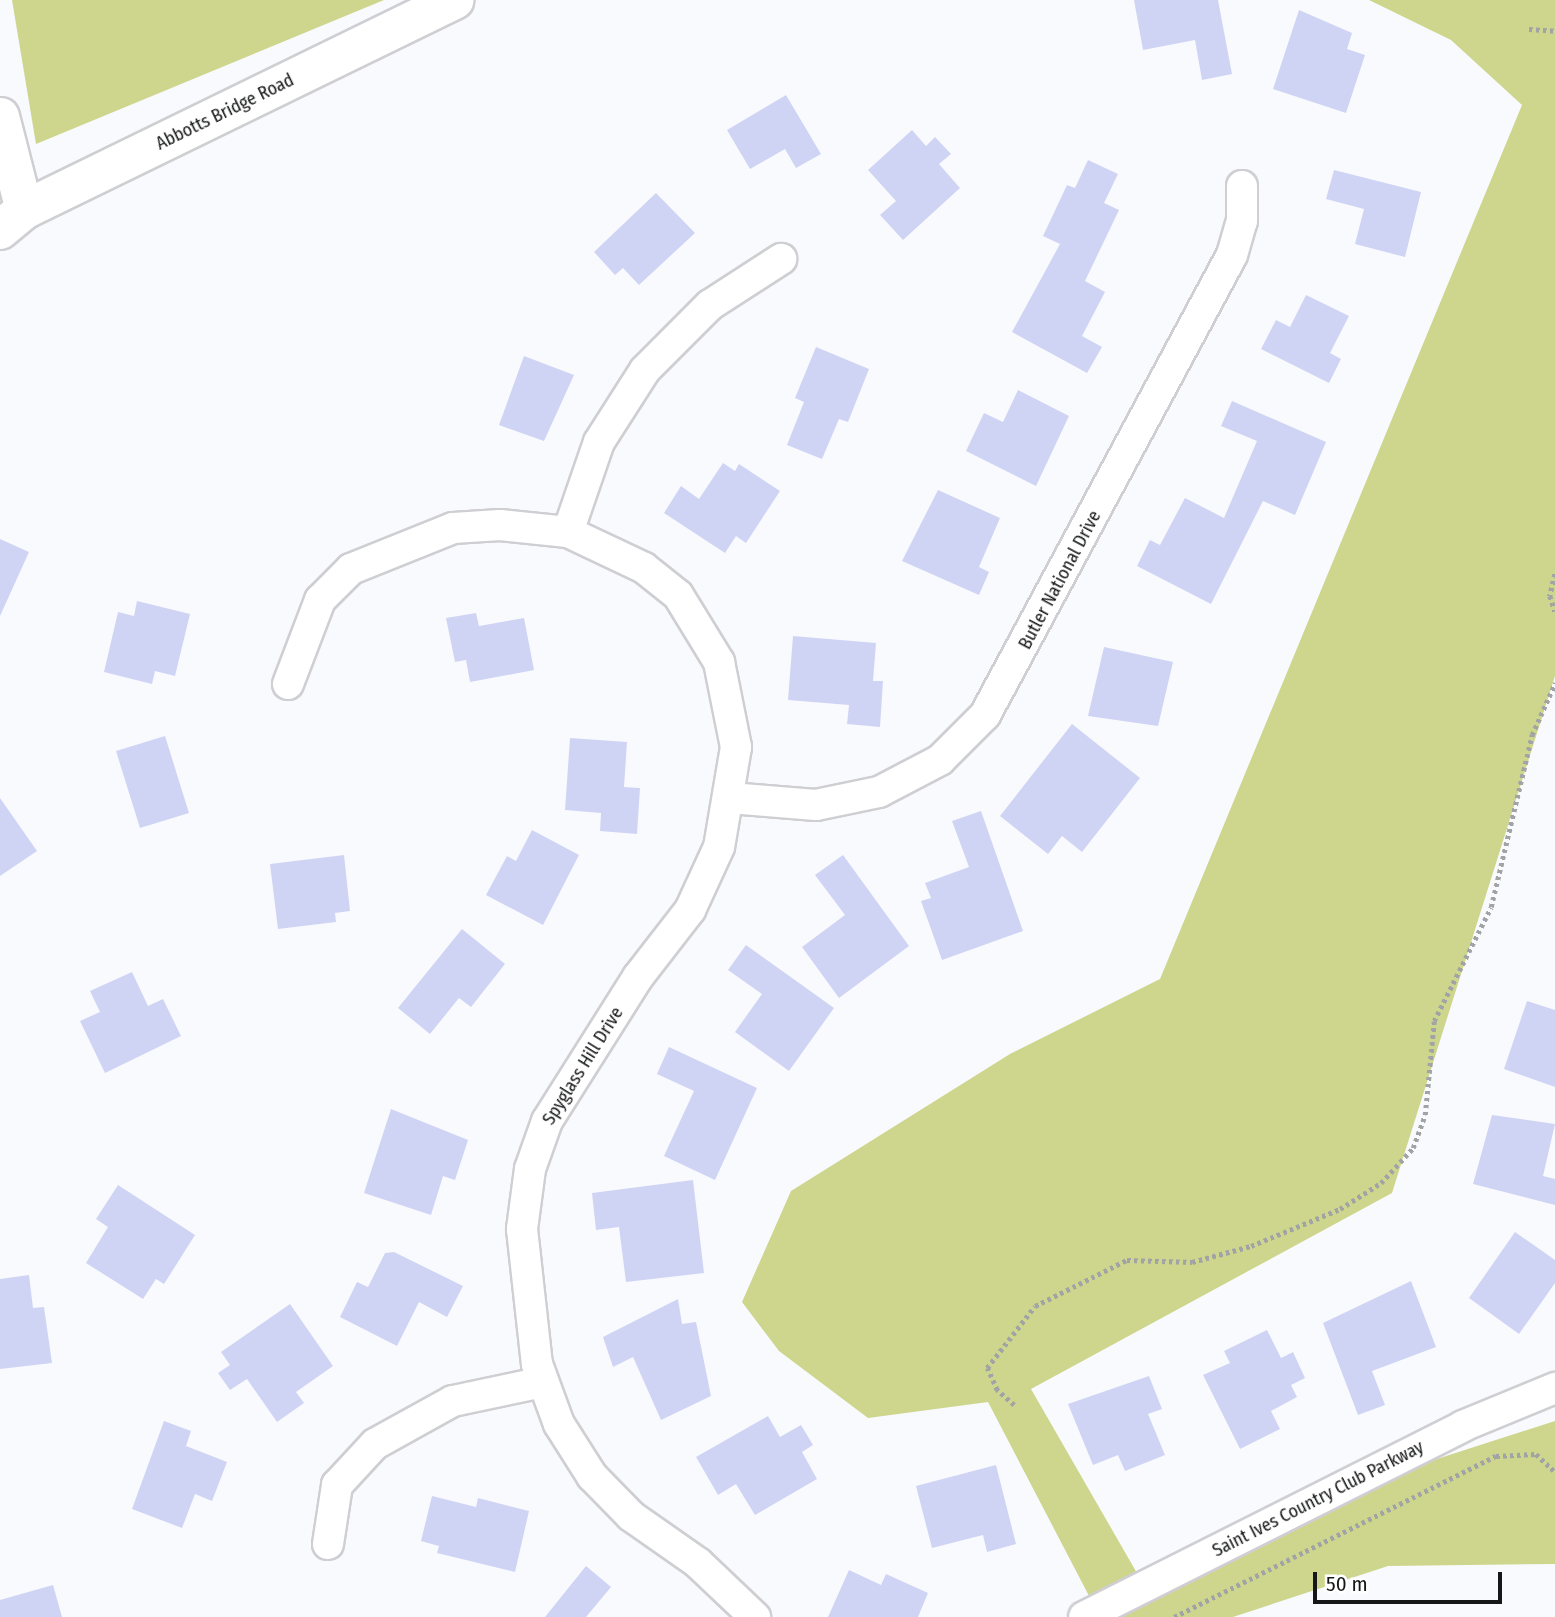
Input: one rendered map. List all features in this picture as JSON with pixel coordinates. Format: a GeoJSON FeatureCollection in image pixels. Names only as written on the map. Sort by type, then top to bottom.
{"type":"FeatureCollection","features":[{"type":"Feature","properties":{"kind":"main road","name":"Abbotts Bridge Road"},"geometry":{"type":"LineString","coordinates":[[12,220],[454,0]]}},
{"type":"Feature","properties":{"kind":"street"},"geometry":{"type":"LineString","coordinates":[[0,116],[12,220]]}},
{"type":"Feature","properties":{"kind":"street","name":"Butler National Drive"},"geometry":{"type":"LineString","coordinates":[[730,798],[816,805],[879,792],[940,760],[985,715],[1232,255],[1242,221],[1242,186]]}},
{"type":"Feature","properties":{"kind":"street"},"geometry":{"type":"LineString","coordinates":[[288,684],[320,600],[379,554],[453,528],[568,531],[599,442],[645,370],[710,305],[781,259]]}},
{"type":"Feature","properties":{"kind":"street","name":"Spyglass Hill Drive"},"geometry":{"type":"LineString","coordinates":[[568,531],[644,568],[678,595],[702,626],[732,703],[736,747],[730,798],[719,847],[690,910],[573,1076],[547,1121],[530,1168],[522,1229],[524,1292],[543,1381],[559,1424],[592,1476],[755,1617]]}},
{"type":"Feature","properties":{"kind":"street"},"geometry":{"type":"LineString","coordinates":[[328,1544],[337,1485],[375,1444],[453,1401],[543,1381]]}},
{"type":"Feature","properties":{"kind":"street","name":"Saint Ives Country Club Parkway"},"geometry":{"type":"LineString","coordinates":[[1084,1617],[1463,1426],[1555,1388]]}},
{"type":"Feature","properties":{"kind":"path"},"geometry":{"type":"LineString","coordinates":[[1529,29],[1555,30]]}},
{"type":"Feature","properties":{"kind":"path"},"geometry":{"type":"LineString","coordinates":[[1555,574],[1550,596],[1555,611]]}},
{"type":"Feature","properties":{"kind":"path"},"geometry":{"type":"LineString","coordinates":[[1014,1405],[997,1390],[988,1368],[1035,1306],[1128,1260],[1192,1262],[1251,1246],[1339,1209],[1381,1183],[1413,1148],[1424,1115],[1434,1021],[1491,907],[1532,735],[1555,682]]}},
{"type":"Feature","properties":{"kind":"path"},"geometry":{"type":"LineString","coordinates":[[1174,1617],[1496,1456],[1536,1454],[1555,1472]]}},
{"type":"Feature","properties":{"kind":"green space"},"geometry":{"type":"Polygon","coordinates":[[[12,0],[384,0],[36,144],[12,0]]]}},
{"type":"Feature","properties":{"kind":"green space"},"geometry":{"type":"Polygon","coordinates":[[[1369,0],[1555,0],[1555,676],[1392,1193],[1031,1389],[1145,1587],[1412,1467],[1555,1421],[1555,1564],[1388,1566],[1233,1617],[1100,1617],[988,1402],[868,1418],[779,1351],[742,1302],[791,1191],[1010,1054],[1160,979],[1522,105],[1451,40],[1369,0]]]}},
{"type":"Feature","properties":{"kind":"building"},"geometry":{"type":"Polygon","coordinates":[[[1134,0],[1218,0],[1232,74],[1202,80],[1195,40],[1143,50],[1134,0]]]}},
{"type":"Feature","properties":{"kind":"building"},"geometry":{"type":"Polygon","coordinates":[[[1299,10],[1352,33],[1347,49],[1365,55],[1346,113],[1273,89],[1299,10]]]}},
{"type":"Feature","properties":{"kind":"building"},"geometry":{"type":"Polygon","coordinates":[[[786,95],[821,154],[796,168],[785,149],[750,169],[727,130],[786,95]]]}},
{"type":"Feature","properties":{"kind":"building"},"geometry":{"type":"Polygon","coordinates":[[[912,130],[926,146],[935,137],[951,154],[939,164],[960,188],[903,240],[880,215],[896,201],[868,170],[912,130]]]}},
{"type":"Feature","properties":{"kind":"building"},"geometry":{"type":"Polygon","coordinates":[[[1088,160],[1118,174],[1104,203],[1119,210],[1085,281],[1105,292],[1082,336],[1102,347],[1087,373],[1012,332],[1060,244],[1043,236],[1067,185],[1075,188],[1088,160]]]}},
{"type":"Feature","properties":{"kind":"building"},"geometry":{"type":"Polygon","coordinates":[[[1334,170],[1421,192],[1405,257],[1355,244],[1364,209],[1326,199],[1334,170]]]}},
{"type":"Feature","properties":{"kind":"building"},"geometry":{"type":"Polygon","coordinates":[[[656,193],[695,233],[639,285],[623,268],[615,275],[594,252],[656,193]]]}},
{"type":"Feature","properties":{"kind":"building"},"geometry":{"type":"Polygon","coordinates":[[[1306,295],[1349,316],[1330,353],[1341,359],[1329,383],[1261,349],[1276,320],[1290,327],[1306,295]]]}},
{"type":"Feature","properties":{"kind":"building"},"geometry":{"type":"Polygon","coordinates":[[[816,347],[869,369],[848,422],[839,419],[822,459],[787,445],[804,402],[795,398],[816,347]]]}},
{"type":"Feature","properties":{"kind":"building"},"geometry":{"type":"Polygon","coordinates":[[[524,356],[574,375],[544,441],[499,425],[524,356]]]}},
{"type":"Feature","properties":{"kind":"building"},"geometry":{"type":"Polygon","coordinates":[[[1018,390],[1069,416],[1036,486],[966,451],[984,413],[1003,422],[1018,390]]]}},
{"type":"Feature","properties":{"kind":"building"},"geometry":{"type":"Polygon","coordinates":[[[1232,401],[1326,442],[1295,515],[1263,501],[1211,604],[1137,566],[1150,540],[1160,545],[1185,498],[1224,518],[1257,441],[1221,426],[1232,401]]]}},
{"type":"Feature","properties":{"kind":"building"},"geometry":{"type":"Polygon","coordinates":[[[723,463],[735,471],[739,464],[780,491],[746,543],[736,536],[725,553],[664,513],[681,486],[699,499],[723,463]]]}},
{"type":"Feature","properties":{"kind":"building"},"geometry":{"type":"Polygon","coordinates":[[[938,490],[1000,518],[979,567],[989,572],[979,595],[902,561],[938,490]]]}},
{"type":"Feature","properties":{"kind":"building"},"geometry":{"type":"Polygon","coordinates":[[[0,539],[29,552],[0,616],[0,539]]]}},
{"type":"Feature","properties":{"kind":"building"},"geometry":{"type":"Polygon","coordinates":[[[137,601],[190,614],[175,676],[155,671],[152,684],[104,672],[118,612],[134,616],[137,601]]]}},
{"type":"Feature","properties":{"kind":"building"},"geometry":{"type":"Polygon","coordinates":[[[476,613],[479,626],[524,618],[534,670],[470,682],[466,660],[455,662],[446,618],[476,613]]]}},
{"type":"Feature","properties":{"kind":"building"},"geometry":{"type":"Polygon","coordinates":[[[793,636],[876,643],[873,681],[883,681],[880,727],[847,724],[849,705],[788,700],[793,636]]]}},
{"type":"Feature","properties":{"kind":"building"},"geometry":{"type":"Polygon","coordinates":[[[1104,647],[1173,662],[1158,726],[1088,716],[1104,647]]]}},
{"type":"Feature","properties":{"kind":"building"},"geometry":{"type":"Polygon","coordinates":[[[1072,724],[1140,778],[1082,852],[1062,836],[1048,854],[1000,816],[1072,724]]]}},
{"type":"Feature","properties":{"kind":"building"},"geometry":{"type":"Polygon","coordinates":[[[165,736],[189,813],[140,828],[116,751],[165,736]]]}},
{"type":"Feature","properties":{"kind":"building"},"geometry":{"type":"Polygon","coordinates":[[[570,738],[627,742],[624,787],[640,788],[637,834],[600,831],[601,813],[565,810],[570,738]]]}},
{"type":"Feature","properties":{"kind":"building"},"geometry":{"type":"Polygon","coordinates":[[[0,798],[37,851],[0,876],[0,798]]]}},
{"type":"Feature","properties":{"kind":"building"},"geometry":{"type":"Polygon","coordinates":[[[981,811],[1023,931],[942,960],[921,901],[931,898],[925,883],[969,867],[952,821],[981,811]]]}},
{"type":"Feature","properties":{"kind":"building"},"geometry":{"type":"Polygon","coordinates":[[[532,830],[579,855],[543,925],[486,895],[507,856],[516,861],[532,830]]]}},
{"type":"Feature","properties":{"kind":"building"},"geometry":{"type":"Polygon","coordinates":[[[344,855],[350,911],[335,913],[336,922],[278,929],[270,864],[344,855]]]}},
{"type":"Feature","properties":{"kind":"building"},"geometry":{"type":"Polygon","coordinates":[[[843,855],[909,946],[839,998],[802,947],[845,915],[815,875],[843,855]]]}},
{"type":"Feature","properties":{"kind":"building"},"geometry":{"type":"Polygon","coordinates":[[[462,929],[505,964],[471,1007],[459,998],[430,1034],[398,1008],[462,929]]]}},
{"type":"Feature","properties":{"kind":"building"},"geometry":{"type":"Polygon","coordinates":[[[746,945],[834,1008],[789,1071],[735,1032],[762,994],[728,970],[746,945]]]}},
{"type":"Feature","properties":{"kind":"building"},"geometry":{"type":"Polygon","coordinates":[[[132,972],[148,1006],[163,999],[181,1036],[105,1073],[80,1021],[100,1012],[90,991],[132,972]]]}},
{"type":"Feature","properties":{"kind":"building"},"geometry":{"type":"Polygon","coordinates":[[[1527,1001],[1555,1010],[1555,1087],[1504,1069],[1527,1001]]]}},
{"type":"Feature","properties":{"kind":"building"},"geometry":{"type":"Polygon","coordinates":[[[669,1047],[757,1088],[715,1180],[664,1156],[694,1091],[657,1074],[669,1047]]]}},
{"type":"Feature","properties":{"kind":"building"},"geometry":{"type":"Polygon","coordinates":[[[391,1109],[468,1140],[455,1180],[443,1176],[431,1215],[364,1193],[391,1109]]]}},
{"type":"Feature","properties":{"kind":"building"},"geometry":{"type":"Polygon","coordinates":[[[1492,1115],[1555,1124],[1543,1176],[1555,1179],[1555,1205],[1473,1184],[1492,1115]]]}},
{"type":"Feature","properties":{"kind":"building"},"geometry":{"type":"Polygon","coordinates":[[[693,1180],[704,1273],[626,1282],[619,1227],[596,1230],[592,1193],[693,1180]]]}},
{"type":"Feature","properties":{"kind":"building"},"geometry":{"type":"Polygon","coordinates":[[[118,1185],[195,1235],[164,1284],[156,1279],[143,1299],[86,1263],[108,1227],[96,1219],[118,1185]]]}},
{"type":"Feature","properties":{"kind":"building"},"geometry":{"type":"Polygon","coordinates":[[[1515,1232],[1555,1260],[1555,1283],[1519,1334],[1469,1298],[1515,1232]]]}},
{"type":"Feature","properties":{"kind":"building"},"geometry":{"type":"Polygon","coordinates":[[[394,1252],[463,1286],[447,1317],[419,1302],[397,1346],[340,1317],[357,1282],[368,1287],[385,1253],[394,1252]]]}},
{"type":"Feature","properties":{"kind":"building"},"geometry":{"type":"Polygon","coordinates":[[[29,1275],[33,1308],[44,1307],[52,1363],[0,1369],[0,1279],[29,1275]]]}},
{"type":"Feature","properties":{"kind":"building"},"geometry":{"type":"Polygon","coordinates":[[[1411,1281],[1436,1347],[1372,1371],[1385,1405],[1358,1415],[1323,1323],[1411,1281]]]}},
{"type":"Feature","properties":{"kind":"building"},"geometry":{"type":"Polygon","coordinates":[[[678,1299],[682,1324],[696,1322],[711,1396],[661,1420],[633,1357],[613,1367],[603,1337],[678,1299]]]}},
{"type":"Feature","properties":{"kind":"building"},"geometry":{"type":"Polygon","coordinates":[[[290,1304],[333,1366],[296,1392],[304,1403],[277,1422],[247,1379],[230,1390],[218,1373],[230,1365],[221,1352],[290,1304]]]}},
{"type":"Feature","properties":{"kind":"building"},"geometry":{"type":"Polygon","coordinates":[[[1267,1330],[1281,1358],[1293,1352],[1305,1378],[1291,1385],[1297,1397],[1271,1411],[1280,1429],[1240,1449],[1203,1375],[1230,1363],[1224,1351],[1267,1330]]]}},
{"type":"Feature","properties":{"kind":"building"},"geometry":{"type":"Polygon","coordinates":[[[1149,1376],[1162,1409],[1148,1414],[1165,1455],[1125,1471],[1118,1455],[1093,1465],[1068,1404],[1149,1376]]]}},
{"type":"Feature","properties":{"kind":"building"},"geometry":{"type":"Polygon","coordinates":[[[768,1416],[780,1437],[801,1425],[813,1445],[802,1452],[817,1479],[755,1515],[736,1484],[718,1495],[696,1457],[768,1416]]]}},
{"type":"Feature","properties":{"kind":"building"},"geometry":{"type":"Polygon","coordinates":[[[164,1421],[191,1431],[186,1446],[227,1462],[212,1501],[195,1494],[182,1528],[132,1509],[164,1421]]]}},
{"type":"Feature","properties":{"kind":"building"},"geometry":{"type":"Polygon","coordinates":[[[996,1465],[1016,1544],[987,1552],[983,1535],[932,1548],[916,1486],[996,1465]]]}},
{"type":"Feature","properties":{"kind":"building"},"geometry":{"type":"Polygon","coordinates":[[[432,1496],[476,1507],[478,1498],[529,1511],[515,1572],[437,1553],[439,1546],[421,1541],[432,1496]]]}},
{"type":"Feature","properties":{"kind":"building"},"geometry":{"type":"Polygon","coordinates":[[[586,1566],[611,1587],[586,1617],[545,1617],[586,1566]]]}},
{"type":"Feature","properties":{"kind":"building"},"geometry":{"type":"Polygon","coordinates":[[[849,1570],[881,1585],[886,1574],[928,1593],[918,1617],[828,1617],[849,1570]]]}},
{"type":"Feature","properties":{"kind":"building"},"geometry":{"type":"Polygon","coordinates":[[[53,1585],[62,1617],[0,1617],[0,1600],[53,1585]]]}}]}
